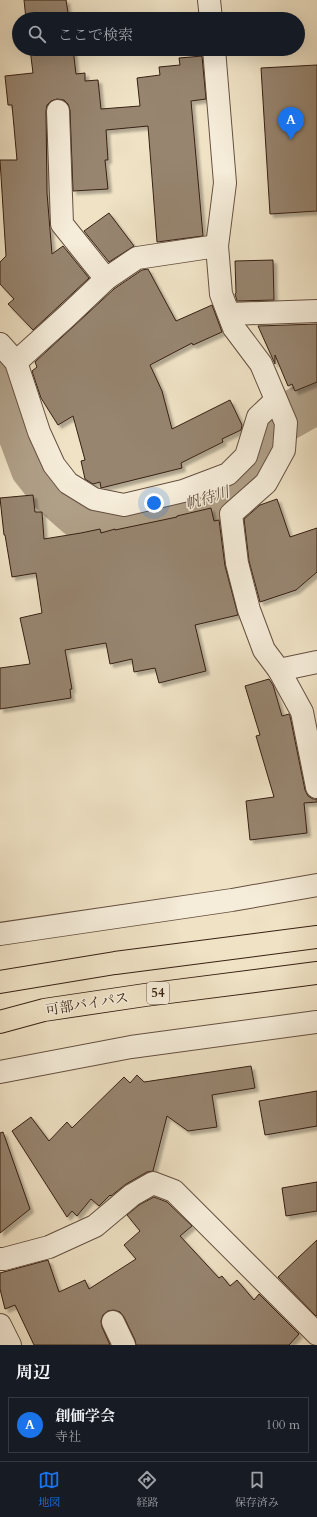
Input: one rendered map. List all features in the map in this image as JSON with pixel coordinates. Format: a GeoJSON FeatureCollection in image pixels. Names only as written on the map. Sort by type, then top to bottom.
{"type":"FeatureCollection","features":[{"type":"Feature","properties":{"kind":"highway"},"geometry":{"type":"LineString","coordinates":[[0,982],[115,963],[317,937]]}},
{"type":"Feature","properties":{"kind":"highway","name":"可部バイパス"},"geometry":{"type":"LineString","coordinates":[[0,1022],[44,1010],[317,973]]}},
{"type":"Feature","properties":{"kind":"street"},"geometry":{"type":"LineString","coordinates":[[210,0],[211,12]]}},
{"type":"Feature","properties":{"kind":"street"},"geometry":{"type":"LineString","coordinates":[[215,56],[225,183],[218,246],[221,294],[234,328],[261,364],[286,423],[284,450],[266,483],[231,514],[237,563],[249,610],[264,650],[279,670],[302,712],[317,787]]}},
{"type":"Feature","properties":{"kind":"street"},"geometry":{"type":"LineString","coordinates":[[58,111],[62,224],[106,278]]}},
{"type":"Feature","properties":{"kind":"street"},"geometry":{"type":"LineString","coordinates":[[16,362],[106,278],[137,258],[218,246]]}},
{"type":"Feature","properties":{"kind":"street"},"geometry":{"type":"LineString","coordinates":[[229,314],[317,311]]}},
{"type":"Feature","properties":{"kind":"street"},"geometry":{"type":"LineString","coordinates":[[0,344],[16,362],[39,432],[54,465],[68,483],[94,499],[124,505],[183,491],[228,474],[246,456],[258,417],[276,400]]}},
{"type":"Feature","properties":{"kind":"street"},"geometry":{"type":"LineString","coordinates":[[279,670],[317,662]]}},
{"type":"Feature","properties":{"kind":"street"},"geometry":{"type":"LineString","coordinates":[[0,934],[232,900],[317,885]]}},
{"type":"Feature","properties":{"kind":"street"},"geometry":{"type":"LineString","coordinates":[[0,1072],[132,1047],[317,1022]]}},
{"type":"Feature","properties":{"kind":"street"},"geometry":{"type":"LineString","coordinates":[[0,1259],[49,1247],[95,1226],[132,1195],[153,1183],[174,1191],[317,1335],[307,1345]]}},
{"type":"Feature","properties":{"kind":"street"},"geometry":{"type":"LineString","coordinates":[[113,1322],[124,1345]]}},
{"type":"Feature","properties":{"kind":"street"},"geometry":{"type":"LineString","coordinates":[[0,1325],[10,1345]]}},
{"type":"Feature","properties":{"kind":"building"},"geometry":{"type":"Polygon","coordinates":[[[24,0],[66,0],[68,12],[25,12],[24,0]]]}},
{"type":"Feature","properties":{"kind":"building"},"geometry":{"type":"Polygon","coordinates":[[[31,56],[74,56],[76,74],[85,73],[85,81],[98,80],[101,109],[140,106],[137,78],[160,75],[159,67],[180,65],[179,58],[202,56],[206,99],[191,101],[203,236],[157,242],[148,126],[106,130],[108,160],[105,160],[108,189],[73,191],[70,110],[68,104],[64,100],[57,99],[51,101],[47,105],[47,193],[52,254],[63,246],[89,278],[33,330],[8,304],[14,299],[0,284],[0,262],[6,256],[0,160],[17,160],[12,105],[8,105],[5,76],[33,73],[31,56]]]}},
{"type":"Feature","properties":{"kind":"building"},"geometry":{"type":"Polygon","coordinates":[[[317,65],[317,211],[270,214],[261,68],[317,65]]]}},
{"type":"Feature","properties":{"kind":"building"},"geometry":{"type":"Polygon","coordinates":[[[109,213],[134,246],[109,262],[84,231],[109,213]]]}},
{"type":"Feature","properties":{"kind":"building"},"geometry":{"type":"Polygon","coordinates":[[[273,260],[274,300],[237,301],[235,294],[235,261],[273,260]]]}},
{"type":"Feature","properties":{"kind":"building"},"geometry":{"type":"Polygon","coordinates":[[[148,269],[176,321],[212,305],[222,332],[193,345],[192,343],[150,365],[162,391],[172,429],[230,400],[242,425],[241,430],[222,439],[223,442],[181,463],[182,468],[101,488],[100,482],[93,484],[85,479],[81,461],[85,460],[73,416],[58,425],[41,398],[32,371],[37,367],[35,362],[114,289],[142,270],[148,269]]]}},
{"type":"Feature","properties":{"kind":"building"},"geometry":{"type":"Polygon","coordinates":[[[317,324],[317,382],[295,391],[292,384],[288,386],[275,355],[275,364],[258,326],[317,324]]]}},
{"type":"Feature","properties":{"kind":"building"},"geometry":{"type":"Polygon","coordinates":[[[33,495],[35,512],[42,512],[44,539],[100,529],[101,533],[177,517],[211,508],[214,521],[219,520],[225,566],[238,615],[195,625],[206,671],[159,683],[155,668],[134,672],[132,659],[110,664],[106,643],[65,650],[72,689],[70,689],[71,698],[0,709],[0,668],[30,664],[20,618],[42,613],[36,573],[12,577],[4,535],[0,498],[33,495]]]}},
{"type":"Feature","properties":{"kind":"building"},"geometry":{"type":"Polygon","coordinates":[[[277,499],[290,537],[317,528],[317,572],[296,590],[260,602],[249,561],[244,519],[260,505],[277,499]]]}},
{"type":"Feature","properties":{"kind":"building"},"geometry":{"type":"Polygon","coordinates":[[[269,679],[273,685],[282,716],[289,714],[290,716],[305,790],[308,796],[313,799],[317,799],[317,802],[304,803],[307,833],[250,840],[246,801],[274,797],[256,736],[260,735],[245,686],[269,679]]]}},
{"type":"Feature","properties":{"kind":"building"},"geometry":{"type":"Polygon","coordinates":[[[251,1066],[255,1088],[212,1095],[217,1127],[188,1131],[167,1116],[153,1171],[147,1172],[126,1184],[111,1196],[110,1195],[99,1206],[91,1199],[77,1216],[72,1211],[67,1217],[12,1131],[31,1117],[49,1141],[67,1122],[72,1128],[124,1077],[130,1083],[137,1075],[144,1082],[251,1066]]]}},
{"type":"Feature","properties":{"kind":"building"},"geometry":{"type":"Polygon","coordinates":[[[317,1091],[317,1126],[265,1135],[259,1101],[317,1091]]]}},
{"type":"Feature","properties":{"kind":"building"},"geometry":{"type":"Polygon","coordinates":[[[3,1132],[30,1209],[0,1233],[0,1133],[3,1132]]]}},
{"type":"Feature","properties":{"kind":"building"},"geometry":{"type":"Polygon","coordinates":[[[317,1182],[317,1211],[286,1216],[282,1188],[317,1182]]]}},
{"type":"Feature","properties":{"kind":"building"},"geometry":{"type":"Polygon","coordinates":[[[154,1197],[167,1202],[192,1226],[180,1236],[219,1278],[222,1276],[230,1286],[237,1280],[254,1300],[259,1294],[299,1334],[289,1345],[136,1345],[124,1317],[120,1312],[114,1310],[108,1311],[103,1315],[101,1321],[110,1345],[34,1345],[15,1305],[5,1309],[0,1289],[0,1273],[48,1260],[59,1292],[85,1280],[89,1289],[136,1259],[124,1245],[140,1231],[127,1215],[139,1205],[154,1197]]]}},
{"type":"Feature","properties":{"kind":"building"},"geometry":{"type":"Polygon","coordinates":[[[317,1240],[317,1315],[316,1316],[278,1277],[317,1240]]]}},
{"type":"Feature","properties":{"kind":"waterway","name":"帆待川"},"geometry":{"type":"LineString","coordinates":[[0,369],[34,468],[53,492],[78,514],[110,519],[142,516],[180,508],[227,495],[250,478],[278,422],[317,400]]}},
{"type":"Feature","properties":{"kind":"place","name":"創価学会"},"geometry":{"type":"Point","coordinates":[291,140]}}]}
